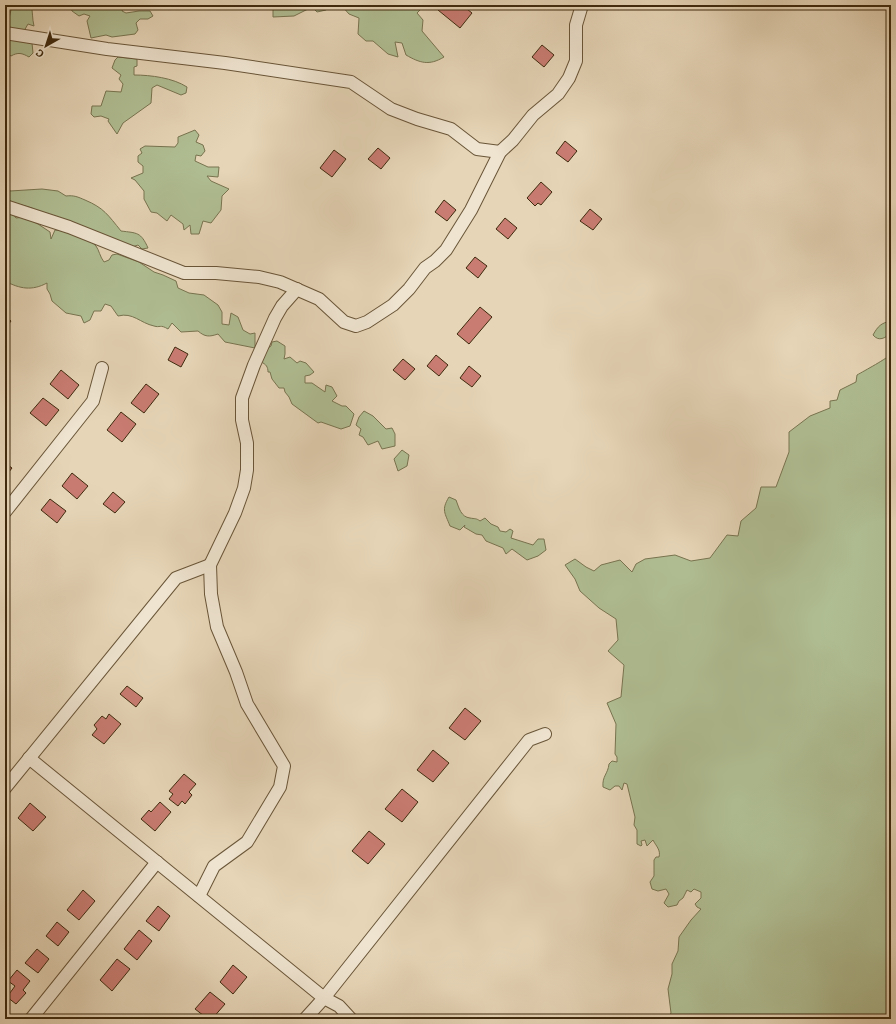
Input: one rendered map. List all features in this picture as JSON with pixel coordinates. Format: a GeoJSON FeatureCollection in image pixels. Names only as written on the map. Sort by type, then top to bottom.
{"type":"FeatureCollection","features":[{"type":"Feature","properties":{"kind":"street"},"geometry":{"type":"LineString","coordinates":[[5,206],[69,227],[184,273],[216,273],[259,277],[280,282],[318,299],[344,322],[356,326],[380,315],[393,305],[409,289],[425,268],[446,250],[471,210],[500,152],[513,140],[533,115],[558,94],[569,78],[576,61],[576,25],[582,5]]}},
{"type":"Feature","properties":{"kind":"street"},"geometry":{"type":"LineString","coordinates":[[5,33],[108,49],[225,63],[351,82],[391,109],[417,119],[451,129],[477,149],[500,152]]}},
{"type":"Feature","properties":{"kind":"street"},"geometry":{"type":"LineString","coordinates":[[199,896],[214,866],[247,842],[280,787],[284,766],[248,704],[217,628],[211,594],[210,565],[235,513],[244,488],[247,463],[246,443],[242,420],[242,398],[275,318],[282,306],[297,289]]}},
{"type":"Feature","properties":{"kind":"street"},"geometry":{"type":"LineString","coordinates":[[5,512],[93,401],[102,368]]}},
{"type":"Feature","properties":{"kind":"street"},"geometry":{"type":"LineString","coordinates":[[5,788],[176,578],[210,565]]}},
{"type":"Feature","properties":{"kind":"street"},"geometry":{"type":"LineString","coordinates":[[305,1019],[324,998],[529,740],[545,734]]}},
{"type":"Feature","properties":{"kind":"street"},"geometry":{"type":"LineString","coordinates":[[29,758],[324,998],[339,1006],[351,1019]]}},
{"type":"Feature","properties":{"kind":"street"},"geometry":{"type":"LineString","coordinates":[[31,1019],[158,862]]}},
{"type":"Feature","properties":{"kind":"green space"},"geometry":{"type":"Polygon","coordinates":[[[16,5],[31,5],[34,26],[28,24],[24,31],[12,30],[7,26],[11,10],[16,5]]]}},
{"type":"Feature","properties":{"kind":"green space"},"geometry":{"type":"Polygon","coordinates":[[[70,5],[124,5],[122,11],[126,13],[150,11],[153,16],[148,19],[140,19],[136,23],[138,30],[135,34],[112,37],[106,35],[91,38],[87,21],[90,16],[84,14],[79,16],[72,11],[70,5]]]}},
{"type":"Feature","properties":{"kind":"green space"},"geometry":{"type":"Polygon","coordinates":[[[277,5],[332,5],[326,10],[317,12],[312,7],[294,16],[273,17],[273,10],[277,5]]]}},
{"type":"Feature","properties":{"kind":"green space"},"geometry":{"type":"Polygon","coordinates":[[[341,5],[425,5],[417,13],[423,20],[422,31],[444,57],[434,62],[420,62],[406,55],[402,43],[395,42],[398,57],[388,54],[373,41],[366,41],[358,34],[359,18],[349,14],[341,5]]]}},
{"type":"Feature","properties":{"kind":"green space"},"geometry":{"type":"Polygon","coordinates":[[[14,39],[32,43],[33,53],[29,57],[20,54],[11,56],[5,52],[5,40],[14,39]]]}},
{"type":"Feature","properties":{"kind":"green space"},"geometry":{"type":"Polygon","coordinates":[[[118,57],[137,59],[137,66],[134,67],[134,75],[162,78],[175,81],[187,87],[186,93],[181,95],[157,85],[152,88],[151,103],[123,123],[117,134],[108,121],[109,119],[101,116],[94,117],[91,114],[92,106],[101,106],[106,91],[121,92],[123,84],[119,79],[121,75],[112,68],[118,57]]]}},
{"type":"Feature","properties":{"kind":"green space"},"geometry":{"type":"Polygon","coordinates":[[[195,130],[199,135],[196,142],[203,145],[205,151],[201,156],[196,155],[195,161],[208,167],[219,167],[218,177],[207,176],[211,181],[229,189],[222,196],[221,210],[211,223],[203,221],[199,234],[191,234],[190,225],[184,230],[183,224],[171,215],[167,221],[157,213],[151,212],[144,199],[144,191],[135,180],[131,178],[143,173],[143,166],[138,162],[138,156],[142,153],[140,149],[145,146],[175,147],[178,143],[178,137],[195,130]]]}},
{"type":"Feature","properties":{"kind":"green space"},"geometry":{"type":"Polygon","coordinates":[[[5,187],[8,187],[10,191],[42,189],[58,191],[66,196],[74,196],[83,199],[101,209],[109,216],[121,231],[135,233],[141,236],[148,248],[142,249],[138,245],[132,247],[51,221],[32,208],[5,199],[5,187]]]}},
{"type":"Feature","properties":{"kind":"green space"},"geometry":{"type":"Polygon","coordinates":[[[11,212],[16,218],[24,217],[50,232],[51,239],[55,230],[83,237],[96,246],[104,262],[109,260],[112,255],[117,254],[139,262],[154,272],[176,281],[178,288],[189,293],[204,295],[218,305],[222,312],[222,324],[229,325],[231,313],[238,317],[243,330],[250,334],[255,333],[255,348],[225,342],[218,334],[207,336],[198,331],[181,332],[172,323],[168,329],[149,325],[128,315],[118,316],[111,306],[105,304],[101,311],[94,311],[90,320],[84,323],[81,316],[66,313],[52,301],[47,289],[47,283],[42,286],[26,288],[16,286],[5,281],[5,214],[11,212]]]}},
{"type":"Feature","properties":{"kind":"green space"},"geometry":{"type":"Polygon","coordinates":[[[891,321],[891,333],[889,335],[880,339],[873,335],[880,325],[891,321]]]}},
{"type":"Feature","properties":{"kind":"green space"},"geometry":{"type":"Polygon","coordinates":[[[277,341],[285,346],[284,359],[290,357],[297,363],[300,361],[306,363],[314,372],[305,376],[305,383],[312,383],[325,392],[326,385],[332,387],[337,396],[332,401],[342,406],[346,406],[354,414],[350,426],[341,429],[321,422],[318,423],[292,404],[284,388],[279,388],[272,379],[266,366],[261,362],[265,350],[271,346],[272,342],[277,341]]]}},
{"type":"Feature","properties":{"kind":"green space"},"geometry":{"type":"Polygon","coordinates":[[[891,354],[891,1004],[885,1019],[662,1019],[664,1015],[669,1017],[671,1013],[668,989],[672,974],[672,964],[678,951],[679,937],[701,909],[695,904],[701,898],[701,892],[694,889],[691,892],[687,890],[677,905],[668,907],[664,903],[669,894],[666,889],[658,891],[652,889],[650,882],[654,876],[654,860],[656,857],[659,857],[659,850],[653,840],[647,846],[645,840],[641,841],[641,846],[637,844],[637,830],[634,825],[635,817],[627,784],[624,783],[622,790],[619,786],[615,786],[610,790],[603,787],[603,780],[609,764],[612,761],[617,762],[617,757],[615,754],[616,724],[607,703],[621,697],[624,665],[608,651],[618,640],[616,619],[599,608],[580,591],[575,579],[565,565],[575,559],[594,571],[601,565],[620,560],[632,572],[636,564],[645,559],[675,555],[691,561],[710,558],[727,535],[738,536],[741,521],[756,508],[761,487],[776,487],[789,452],[789,432],[810,416],[830,408],[830,401],[837,400],[840,390],[856,382],[857,375],[891,354]]]}},
{"type":"Feature","properties":{"kind":"green space"},"geometry":{"type":"Polygon","coordinates":[[[364,411],[373,416],[386,429],[392,428],[395,434],[395,446],[382,449],[378,441],[368,445],[363,437],[359,435],[361,429],[356,425],[359,417],[364,411]]]}},
{"type":"Feature","properties":{"kind":"green space"},"geometry":{"type":"Polygon","coordinates":[[[402,450],[409,455],[407,466],[398,471],[394,459],[402,450]]]}},
{"type":"Feature","properties":{"kind":"green space"},"geometry":{"type":"Polygon","coordinates":[[[449,497],[456,500],[464,516],[480,521],[485,518],[491,524],[498,527],[500,531],[506,532],[510,529],[513,531],[511,538],[533,545],[538,539],[544,539],[546,550],[538,556],[527,560],[512,549],[506,554],[503,548],[486,541],[482,535],[476,534],[464,527],[465,525],[460,530],[450,526],[445,515],[444,508],[449,497]]]}},
{"type":"Feature","properties":{"kind":"building"},"geometry":{"type":"Polygon","coordinates":[[[443,5],[448,5],[452,8],[455,5],[462,5],[472,13],[460,28],[438,10],[443,5]]]}},
{"type":"Feature","properties":{"kind":"building"},"geometry":{"type":"Polygon","coordinates":[[[542,45],[554,55],[544,67],[532,57],[542,45]]]}},
{"type":"Feature","properties":{"kind":"building"},"geometry":{"type":"Polygon","coordinates":[[[565,141],[577,151],[568,162],[556,153],[565,141]]]}},
{"type":"Feature","properties":{"kind":"building"},"geometry":{"type":"Polygon","coordinates":[[[378,148],[390,158],[381,169],[368,159],[378,148]]]}},
{"type":"Feature","properties":{"kind":"building"},"geometry":{"type":"Polygon","coordinates":[[[334,150],[346,159],[332,177],[320,168],[334,150]]]}},
{"type":"Feature","properties":{"kind":"building"},"geometry":{"type":"Polygon","coordinates":[[[541,182],[552,192],[541,205],[538,203],[535,206],[527,198],[541,182]]]}},
{"type":"Feature","properties":{"kind":"building"},"geometry":{"type":"Polygon","coordinates":[[[444,200],[456,210],[447,221],[435,212],[444,200]]]}},
{"type":"Feature","properties":{"kind":"building"},"geometry":{"type":"Polygon","coordinates":[[[590,209],[602,219],[593,230],[580,221],[590,209]]]}},
{"type":"Feature","properties":{"kind":"building"},"geometry":{"type":"Polygon","coordinates":[[[505,218],[517,228],[508,239],[496,229],[505,218]]]}},
{"type":"Feature","properties":{"kind":"building"},"geometry":{"type":"Polygon","coordinates":[[[475,257],[487,266],[478,278],[466,268],[475,257]]]}},
{"type":"Feature","properties":{"kind":"building"},"geometry":{"type":"Polygon","coordinates":[[[480,307],[492,317],[469,344],[457,334],[480,307]]]}},
{"type":"Feature","properties":{"kind":"building"},"geometry":{"type":"Polygon","coordinates":[[[5,316],[11,321],[5,329],[5,316]]]}},
{"type":"Feature","properties":{"kind":"building"},"geometry":{"type":"Polygon","coordinates":[[[175,347],[188,354],[181,367],[168,360],[175,347]]]}},
{"type":"Feature","properties":{"kind":"building"},"geometry":{"type":"Polygon","coordinates":[[[436,355],[448,365],[439,376],[427,366],[436,355]]]}},
{"type":"Feature","properties":{"kind":"building"},"geometry":{"type":"Polygon","coordinates":[[[403,359],[415,369],[405,380],[393,370],[403,359]]]}},
{"type":"Feature","properties":{"kind":"building"},"geometry":{"type":"Polygon","coordinates":[[[469,366],[481,376],[472,387],[460,378],[469,366]]]}},
{"type":"Feature","properties":{"kind":"building"},"geometry":{"type":"Polygon","coordinates":[[[61,370],[79,385],[68,399],[50,384],[61,370]]]}},
{"type":"Feature","properties":{"kind":"building"},"geometry":{"type":"Polygon","coordinates":[[[146,384],[159,394],[144,413],[131,403],[146,384]]]}},
{"type":"Feature","properties":{"kind":"building"},"geometry":{"type":"Polygon","coordinates":[[[43,398],[59,410],[46,426],[30,413],[43,398]]]}},
{"type":"Feature","properties":{"kind":"building"},"geometry":{"type":"Polygon","coordinates":[[[121,412],[136,424],[122,442],[107,430],[121,412]]]}},
{"type":"Feature","properties":{"kind":"building"},"geometry":{"type":"Polygon","coordinates":[[[5,463],[12,468],[5,477],[5,463]]]}},
{"type":"Feature","properties":{"kind":"building"},"geometry":{"type":"Polygon","coordinates":[[[72,473],[88,486],[77,499],[62,486],[72,473]]]}},
{"type":"Feature","properties":{"kind":"building"},"geometry":{"type":"Polygon","coordinates":[[[113,492],[125,502],[115,513],[103,504],[113,492]]]}},
{"type":"Feature","properties":{"kind":"building"},"geometry":{"type":"Polygon","coordinates":[[[50,499],[66,511],[57,523],[41,510],[50,499]]]}},
{"type":"Feature","properties":{"kind":"building"},"geometry":{"type":"Polygon","coordinates":[[[127,686],[143,698],[136,707],[120,694],[127,686]]]}},
{"type":"Feature","properties":{"kind":"building"},"geometry":{"type":"Polygon","coordinates":[[[465,708],[481,721],[465,740],[449,728],[465,708]]]}},
{"type":"Feature","properties":{"kind":"building"},"geometry":{"type":"Polygon","coordinates":[[[109,714],[121,724],[104,744],[92,735],[97,729],[94,725],[102,716],[106,719],[109,714]]]}},
{"type":"Feature","properties":{"kind":"building"},"geometry":{"type":"Polygon","coordinates":[[[433,750],[449,763],[433,782],[417,770],[433,750]]]}},
{"type":"Feature","properties":{"kind":"building"},"geometry":{"type":"Polygon","coordinates":[[[184,774],[196,784],[189,792],[192,795],[185,804],[182,801],[178,806],[169,799],[173,794],[169,791],[184,774]]]}},
{"type":"Feature","properties":{"kind":"building"},"geometry":{"type":"Polygon","coordinates":[[[402,789],[418,802],[402,822],[385,809],[402,789]]]}},
{"type":"Feature","properties":{"kind":"building"},"geometry":{"type":"Polygon","coordinates":[[[160,802],[171,812],[155,831],[141,819],[149,810],[151,812],[160,802]]]}},
{"type":"Feature","properties":{"kind":"building"},"geometry":{"type":"Polygon","coordinates":[[[30,803],[46,817],[33,831],[18,818],[30,803]]]}},
{"type":"Feature","properties":{"kind":"building"},"geometry":{"type":"Polygon","coordinates":[[[369,831],[385,844],[368,864],[352,851],[369,831]]]}},
{"type":"Feature","properties":{"kind":"building"},"geometry":{"type":"Polygon","coordinates":[[[83,890],[95,901],[79,920],[67,910],[83,890]]]}},
{"type":"Feature","properties":{"kind":"building"},"geometry":{"type":"Polygon","coordinates":[[[158,906],[170,916],[159,931],[146,921],[158,906]]]}},
{"type":"Feature","properties":{"kind":"building"},"geometry":{"type":"Polygon","coordinates":[[[57,922],[69,932],[58,946],[46,936],[57,922]]]}},
{"type":"Feature","properties":{"kind":"building"},"geometry":{"type":"Polygon","coordinates":[[[139,930],[152,941],[137,960],[124,949],[139,930]]]}},
{"type":"Feature","properties":{"kind":"building"},"geometry":{"type":"Polygon","coordinates":[[[37,949],[49,959],[38,973],[25,963],[37,949]]]}},
{"type":"Feature","properties":{"kind":"building"},"geometry":{"type":"Polygon","coordinates":[[[117,959],[130,969],[112,991],[100,980],[117,959]]]}},
{"type":"Feature","properties":{"kind":"building"},"geometry":{"type":"Polygon","coordinates":[[[233,965],[247,977],[233,994],[220,982],[233,965]]]}},
{"type":"Feature","properties":{"kind":"building"},"geometry":{"type":"Polygon","coordinates":[[[17,970],[30,981],[23,990],[26,993],[16,1004],[7,997],[15,986],[8,981],[17,970]]]}},
{"type":"Feature","properties":{"kind":"building"},"geometry":{"type":"Polygon","coordinates":[[[210,992],[225,1004],[212,1019],[208,1019],[195,1009],[210,992]]]}}]}
